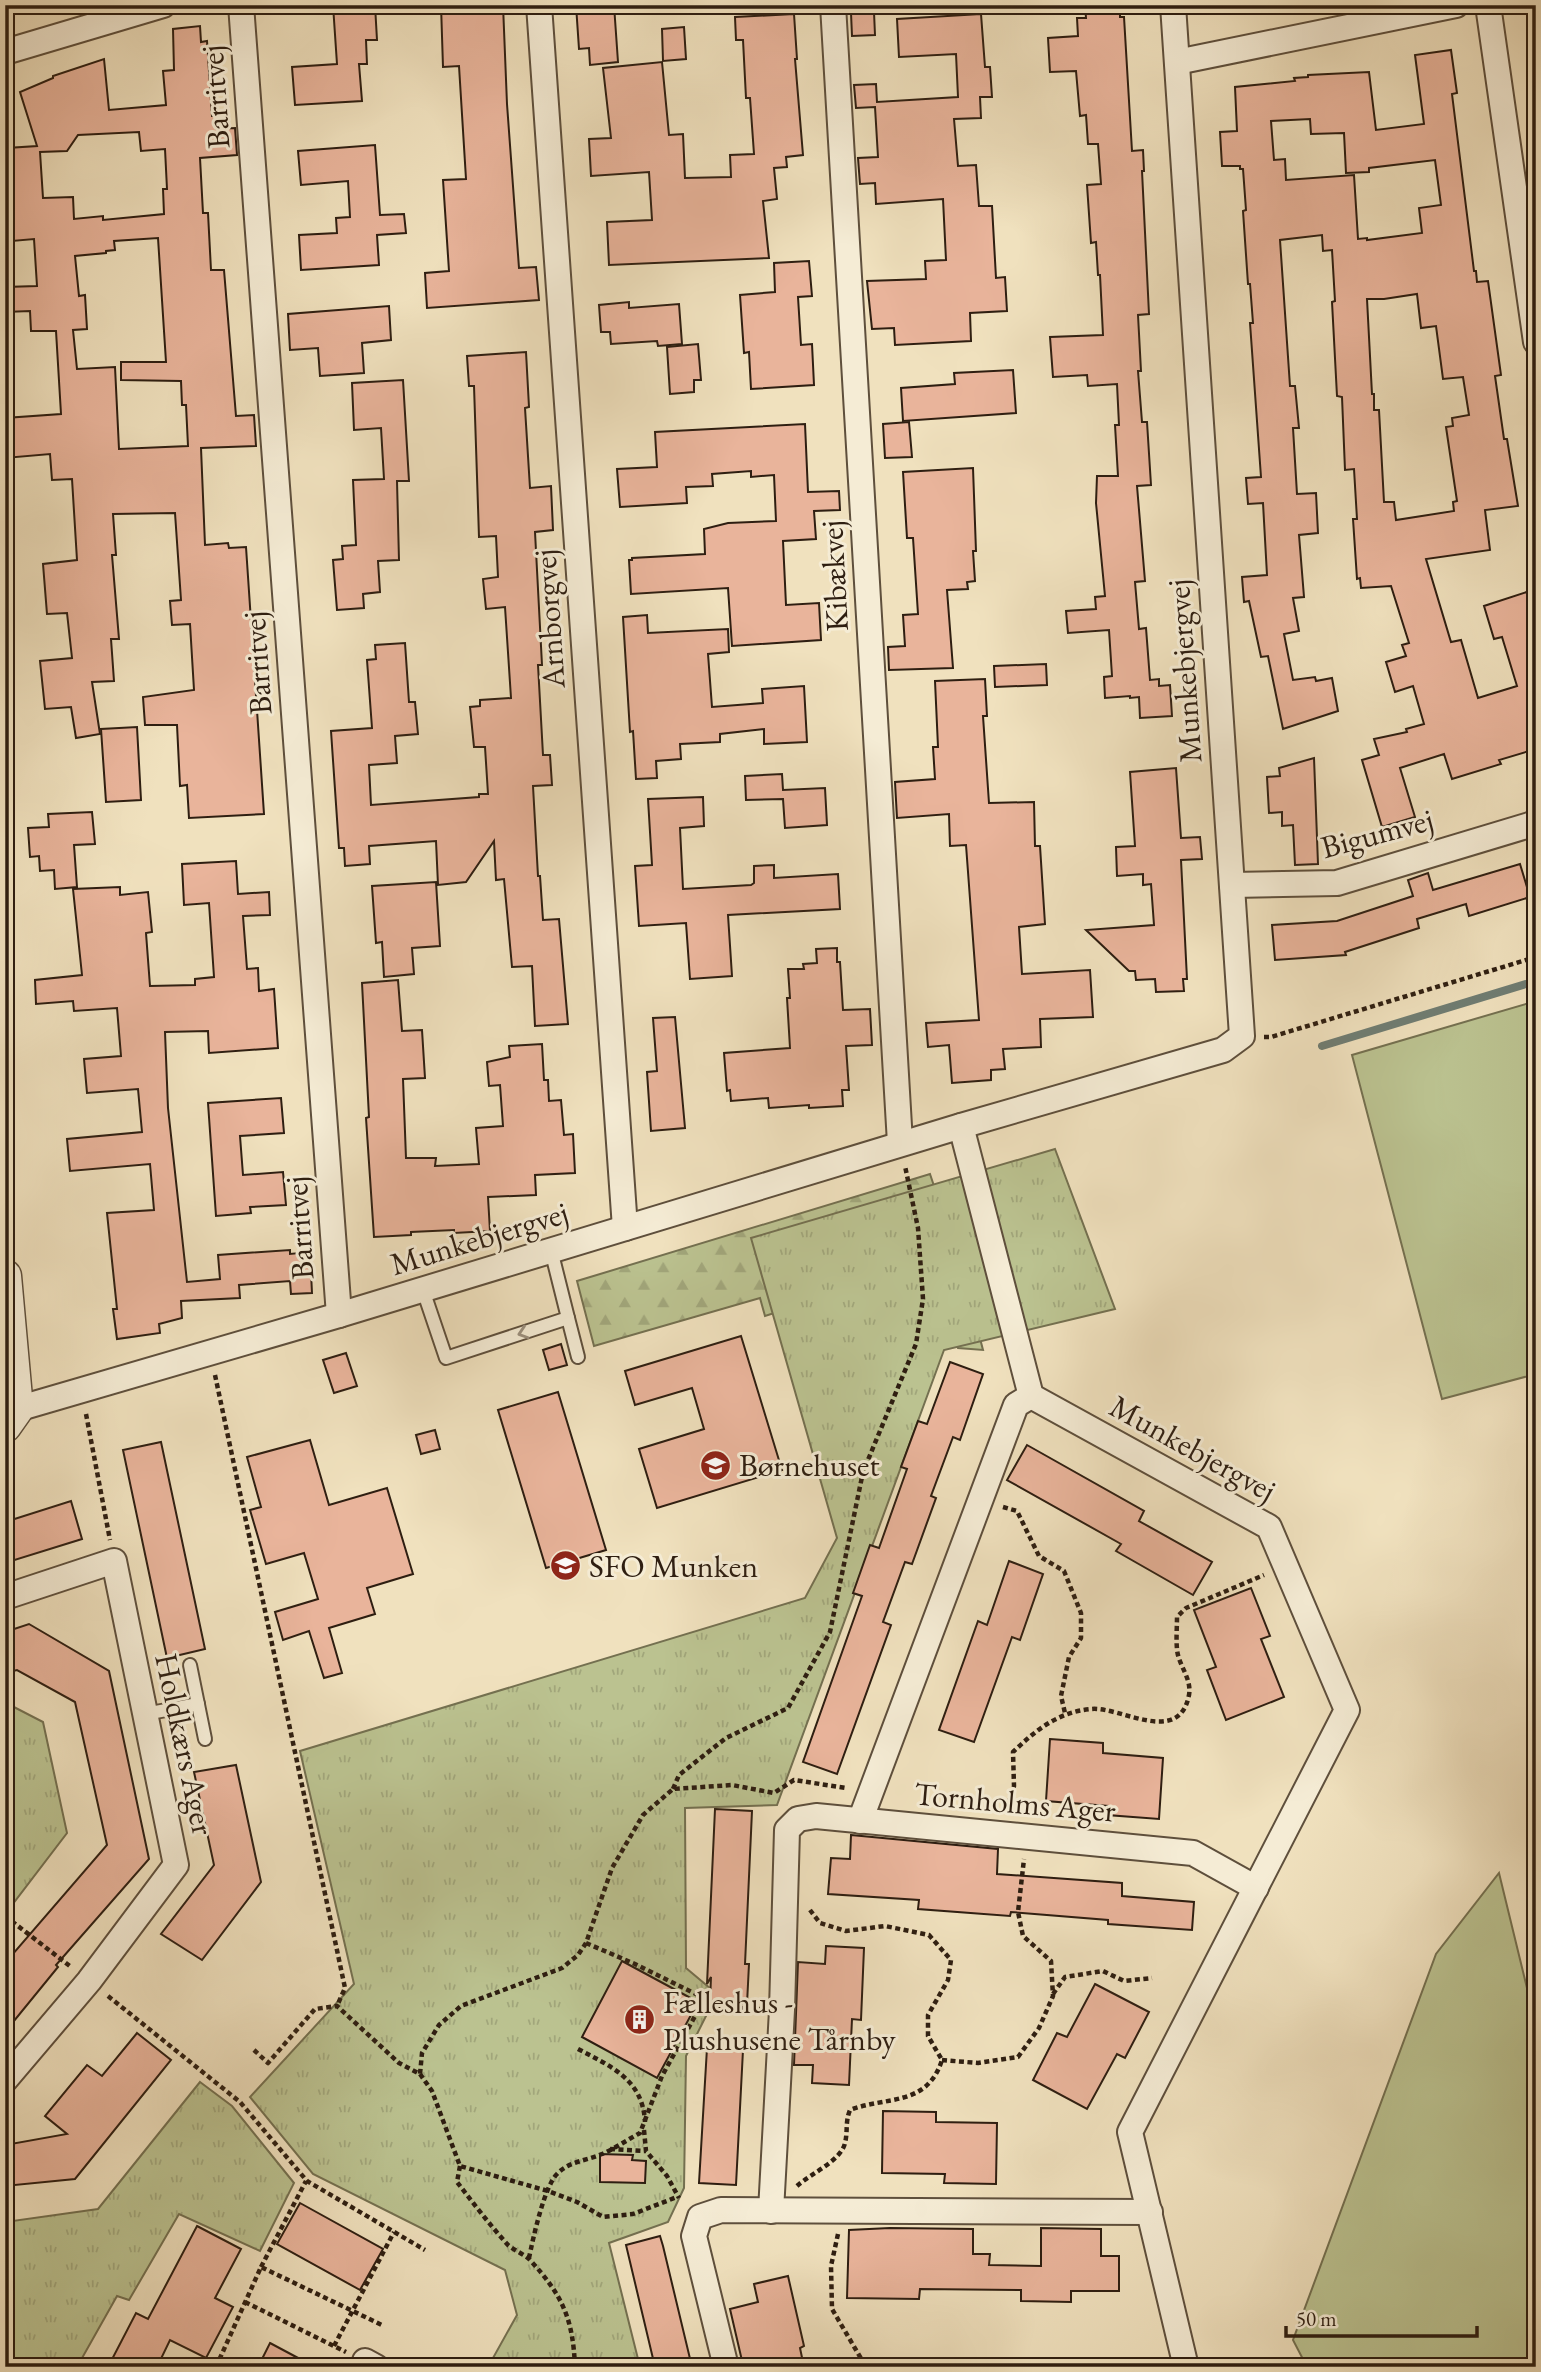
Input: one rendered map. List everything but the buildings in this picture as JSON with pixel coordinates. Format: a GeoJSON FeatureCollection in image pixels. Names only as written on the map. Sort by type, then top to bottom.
{"type":"FeatureCollection","features":[{"type":"Feature","properties":{"kind":"street","name":"Barritvej"},"geometry":{"type":"LineString","coordinates":[[242,5],[339,1315]]}},
{"type":"Feature","properties":{"kind":"street","name":"Arnborgvej"},"geometry":{"type":"LineString","coordinates":[[539,5],[625,1227]]}},
{"type":"Feature","properties":{"kind":"street","name":"Kibækvej"},"geometry":{"type":"LineString","coordinates":[[833,5],[900,1143]]}},
{"type":"Feature","properties":{"kind":"street","name":"Munkebjergvej"},"geometry":{"type":"LineString","coordinates":[[11,1418],[82,1392],[900,1143],[1223,1050],[1242,1036],[1173,5]]}},
{"type":"Feature","properties":{"kind":"street"},"geometry":{"type":"LineString","coordinates":[[1177,62],[1456,5]]}},
{"type":"Feature","properties":{"kind":"street"},"geometry":{"type":"LineString","coordinates":[[1488,5],[1532,286],[1536,342]]}},
{"type":"Feature","properties":{"kind":"street"},"geometry":{"type":"LineString","coordinates":[[5,52],[156,6]]}},
{"type":"Feature","properties":{"kind":"street","name":"Bigumvej"},"geometry":{"type":"LineString","coordinates":[[1232,885],[1337,883],[1536,823]]}},
{"type":"Feature","properties":{"kind":"street"},"geometry":{"type":"LineString","coordinates":[[860,1821],[1016,1405],[1031,1396],[961,1126]]}},
{"type":"Feature","properties":{"kind":"street"},"geometry":{"type":"LineString","coordinates":[[5,1276],[11,1418]]}},
{"type":"Feature","properties":{"kind":"street","name":"Munkebjergvej"},"geometry":{"type":"LineString","coordinates":[[1031,1396],[1269,1527],[1347,1710],[1256,1888]]}},
{"type":"Feature","properties":{"kind":"street"},"geometry":{"type":"LineString","coordinates":[[5,1597],[114,1561]]}},
{"type":"Feature","properties":{"kind":"street","name":"Holdkærs Ager"},"geometry":{"type":"LineString","coordinates":[[5,2080],[89,1981],[176,1865],[114,1561]]}},
{"type":"Feature","properties":{"kind":"street","name":"Tornholms Ager"},"geometry":{"type":"LineString","coordinates":[[798,1819],[816,1816],[1193,1853],[1256,1888]]}},
{"type":"Feature","properties":{"kind":"street"},"geometry":{"type":"LineString","coordinates":[[771,2211],[788,1830],[798,1819]]}},
{"type":"Feature","properties":{"kind":"street"},"geometry":{"type":"LineString","coordinates":[[1186,2367],[1130,2133],[1256,1888]]}},
{"type":"Feature","properties":{"kind":"street"},"geometry":{"type":"LineString","coordinates":[[726,2367],[694,2236],[700,2217],[721,2210],[1150,2212]]}},
{"type":"Feature","properties":{"kind":"lane"},"geometry":{"type":"LineString","coordinates":[[551,1250],[578,1357]]}},
{"type":"Feature","properties":{"kind":"lane"},"geometry":{"type":"LineString","coordinates":[[423,1290],[446,1358],[568,1318]]}},
{"type":"Feature","properties":{"kind":"lane"},"geometry":{"type":"LineString","coordinates":[[190,1665],[205,1739]]}},
{"type":"Feature","properties":{"kind":"lane"},"geometry":{"type":"LineString","coordinates":[[145,1714],[198,1704]]}},
{"type":"Feature","properties":{"kind":"path"},"geometry":{"type":"LineString","coordinates":[[1242,1036],[1271,1037],[1536,957]]}},
{"type":"Feature","properties":{"kind":"path"},"geometry":{"type":"LineString","coordinates":[[420,2074],[422,2053],[439,2025],[461,2006],[562,1968],[578,1955],[586,1943],[612,1868],[643,1815],[673,1788],[679,1775],[726,1738],[788,1708],[830,1632],[863,1472],[916,1344],[923,1299],[918,1228],[900,1143]]}},
{"type":"Feature","properties":{"kind":"path"},"geometry":{"type":"LineString","coordinates":[[211,1353],[345,1988],[337,2006]]}},
{"type":"Feature","properties":{"kind":"path"},"geometry":{"type":"LineString","coordinates":[[82,1392],[114,1561]]}},
{"type":"Feature","properties":{"kind":"path"},"geometry":{"type":"LineString","coordinates":[[981,1500],[1017,1511],[1039,1556],[1064,1571],[1081,1613],[1081,1637],[1069,1657],[1060,1696],[1065,1713]]}},
{"type":"Feature","properties":{"kind":"path"},"geometry":{"type":"LineString","coordinates":[[1053,1994],[1051,1961],[1023,1936],[1018,1912],[1027,1836],[1011,1819],[1009,1802],[1014,1786],[1013,1752],[1036,1731],[1065,1713],[1094,1708],[1148,1722],[1167,1721],[1181,1713],[1189,1695],[1188,1677],[1177,1651],[1177,1617],[1186,1608],[1285,1565]]}},
{"type":"Feature","properties":{"kind":"path"},"geometry":{"type":"LineString","coordinates":[[774,1793],[794,1780],[871,1791]]}},
{"type":"Feature","properties":{"kind":"path"},"geometry":{"type":"LineString","coordinates":[[673,1788],[732,1785],[774,1793],[798,1819]]}},
{"type":"Feature","properties":{"kind":"path"},"geometry":{"type":"LineString","coordinates":[[807,1906],[820,1923],[846,1931],[885,1926],[929,1935],[951,1960],[948,1980],[928,2015],[928,2036],[943,2060]]}},
{"type":"Feature","properties":{"kind":"path"},"geometry":{"type":"LineString","coordinates":[[5,1916],[240,2102],[307,2181],[425,2250]]}},
{"type":"Feature","properties":{"kind":"path"},"geometry":{"type":"LineString","coordinates":[[586,1943],[722,2007],[782,2010]]}},
{"type":"Feature","properties":{"kind":"path"},"geometry":{"type":"LineString","coordinates":[[943,2060],[978,2063],[1018,2057],[1039,2028],[1053,1994],[1065,1977],[1103,1971],[1124,1981],[1152,1978]]}},
{"type":"Feature","properties":{"kind":"path"},"geometry":{"type":"LineString","coordinates":[[528,2258],[548,2191],[556,2175],[576,2161],[604,2153],[640,2133],[662,2076],[705,1998]]}},
{"type":"Feature","properties":{"kind":"path"},"geometry":{"type":"LineString","coordinates":[[254,2050],[268,2063],[315,2009],[337,2006]]}},
{"type":"Feature","properties":{"kind":"path"},"geometry":{"type":"LineString","coordinates":[[337,2006],[399,2063],[420,2074],[432,2091],[460,2166],[457,2182],[511,2248],[528,2258],[565,2305],[574,2342],[575,2367]]}},
{"type":"Feature","properties":{"kind":"path"},"geometry":{"type":"LineString","coordinates":[[578,2049],[617,2069],[635,2089],[645,2118],[643,2136],[646,2151],[667,2176],[677,2197],[700,2217]]}},
{"type":"Feature","properties":{"kind":"path"},"geometry":{"type":"LineString","coordinates":[[771,2211],[806,2177],[829,2164],[845,2145],[845,2120],[850,2110],[868,2103],[896,2101],[922,2091],[938,2072],[943,2060]]}},
{"type":"Feature","properties":{"kind":"path"},"geometry":{"type":"LineString","coordinates":[[609,2149],[646,2151]]}},
{"type":"Feature","properties":{"kind":"path"},"geometry":{"type":"LineString","coordinates":[[460,2166],[548,2191],[577,2202],[603,2217],[633,2214],[677,2197]]}},
{"type":"Feature","properties":{"kind":"path"},"geometry":{"type":"LineString","coordinates":[[216,2367],[261,2267],[307,2181]]}},
{"type":"Feature","properties":{"kind":"path"},"geometry":{"type":"LineString","coordinates":[[843,2211],[831,2266],[832,2309],[866,2367]]}},
{"type":"Feature","properties":{"kind":"path"},"geometry":{"type":"LineString","coordinates":[[334,2346],[394,2232]]}},
{"type":"Feature","properties":{"kind":"path"},"geometry":{"type":"LineString","coordinates":[[261,2267],[384,2326]]}},
{"type":"Feature","properties":{"kind":"path"},"geometry":{"type":"LineString","coordinates":[[245,2302],[370,2364]]}},
{"type":"Feature","properties":{"kind":"green space"},"geometry":{"type":"Polygon","coordinates":[[[1536,1001],[1536,1374],[1442,1399],[1352,1055],[1536,1001]]]}},
{"type":"Feature","properties":{"kind":"green space"},"geometry":{"type":"Polygon","coordinates":[[[1055,1149],[1115,1309],[944,1350],[777,1805],[685,1808],[686,1968],[717,1994],[686,2056],[684,2188],[668,2222],[609,2243],[640,2367],[488,2367],[517,2315],[505,2270],[313,2174],[250,2097],[354,1984],[300,1751],[805,1598],[837,1538],[751,1238],[1055,1149]]]}},
{"type":"Feature","properties":{"kind":"green space"},"geometry":{"type":"Polygon","coordinates":[[[930,1174],[963,1273],[983,1350],[958,1348],[931,1263],[765,1316],[760,1298],[594,1346],[577,1281],[930,1174]]]}},
{"type":"Feature","properties":{"kind":"green space"},"geometry":{"type":"Polygon","coordinates":[[[10,1705],[43,1722],[67,1833],[12,1905],[5,1900],[5,1893],[13,1882],[5,1874],[5,1706],[10,1705]]]}},
{"type":"Feature","properties":{"kind":"green space"},"geometry":{"type":"Polygon","coordinates":[[[1499,1873],[1536,2025],[1536,2367],[1307,2367],[1293,2340],[1436,1954],[1499,1873]]]}},
{"type":"Feature","properties":{"kind":"green space"},"geometry":{"type":"Polygon","coordinates":[[[200,2082],[232,2106],[294,2183],[260,2251],[179,2214],[129,2300],[117,2296],[77,2367],[5,2367],[5,2222],[98,2209],[200,2082]]]}},
{"type":"Feature","properties":{"kind":"waterway"},"geometry":{"type":"LineString","coordinates":[[1322,1046],[1536,981]]}},
{"type":"Feature","properties":{"kind":"place","name":"Børnehuset"},"geometry":{"type":"Point","coordinates":[716,1465]}},
{"type":"Feature","properties":{"kind":"place","name":"SFO Munken"},"geometry":{"type":"Point","coordinates":[566,1566]}},
{"type":"Feature","properties":{"kind":"place","name":"Fælleshus - Plushusene Tårnby"},"geometry":{"type":"Point","coordinates":[640,2020]}}]}
